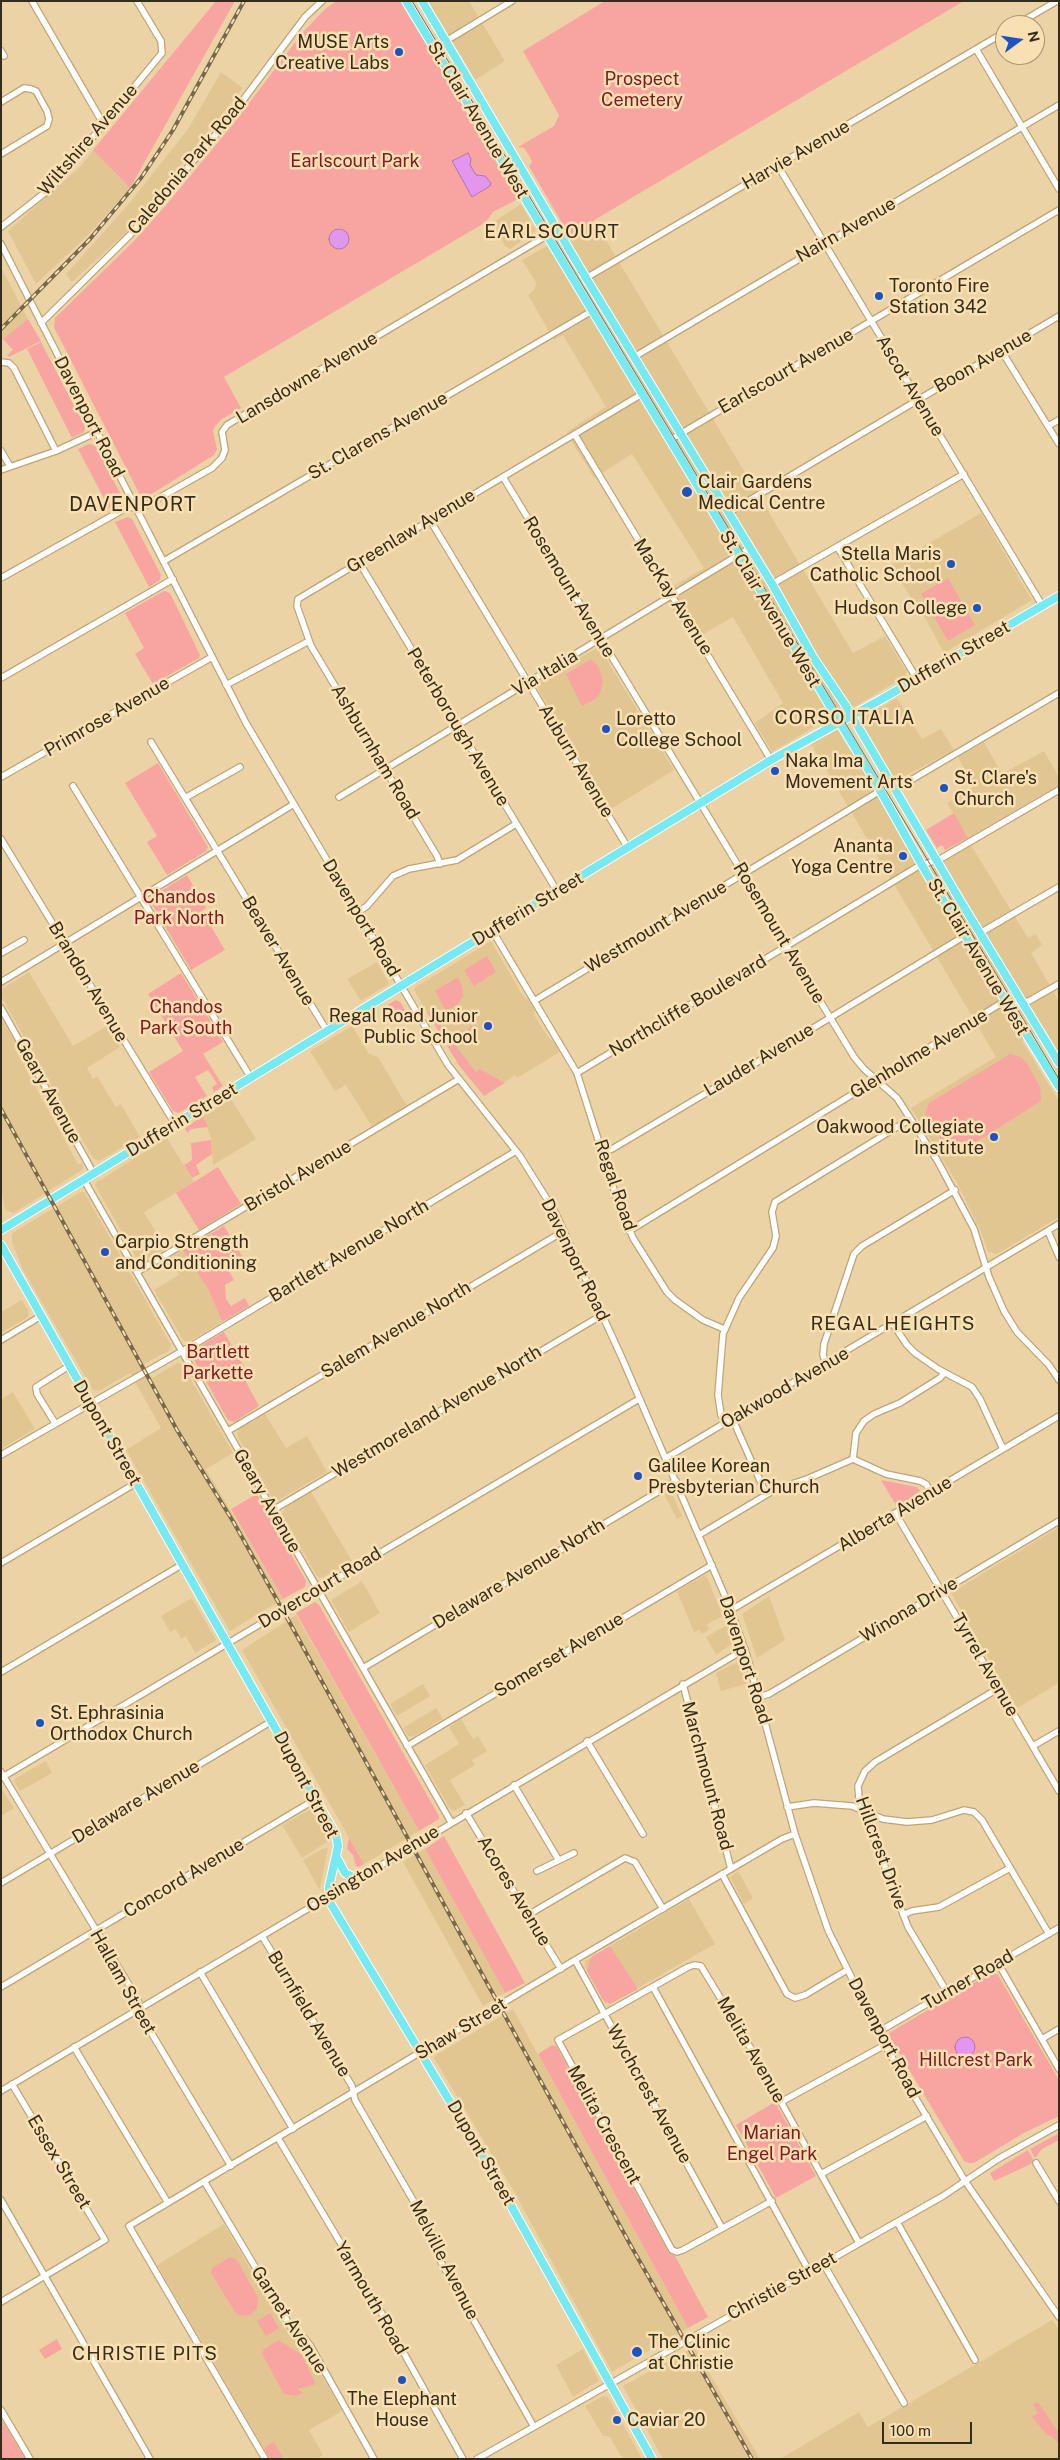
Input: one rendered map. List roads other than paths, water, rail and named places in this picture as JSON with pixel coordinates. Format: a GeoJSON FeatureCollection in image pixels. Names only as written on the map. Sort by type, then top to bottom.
{"type":"FeatureCollection","features":[{"type":"Feature","properties":{"kind":"main road","name":"St. Clair Avenue West"},"geometry":{"type":"LineString","coordinates":[[406,1],[923,865],[1059,1087]]}},
{"type":"Feature","properties":{"kind":"main road","name":"St. Clair Avenue West"},"geometry":{"type":"LineString","coordinates":[[422,1],[586,278],[772,584],[813,657],[828,677],[1059,1063]]}},
{"type":"Feature","properties":{"kind":"main road","name":"Dufferin Street"},"geometry":{"type":"LineString","coordinates":[[1,1230],[771,760],[917,679],[1059,596]]}},
{"type":"Feature","properties":{"kind":"main road","name":"Dupont Street"},"geometry":{"type":"LineString","coordinates":[[1,1245],[336,1835],[338,1841],[328,1896],[512,2206],[652,2459]]}},
{"type":"Feature","properties":{"kind":"main road"},"geometry":{"type":"LineString","coordinates":[[336,1856],[345,1873],[356,1879]]}},
{"type":"Feature","properties":{"kind":"street"},"geometry":{"type":"LineString","coordinates":[[32,1],[104,124]]}},
{"type":"Feature","properties":{"kind":"street","name":"Wiltshire Avenue"},"geometry":{"type":"LineString","coordinates":[[1,227],[51,188],[162,53],[163,45],[137,1]]}},
{"type":"Feature","properties":{"kind":"street","name":"Caledonia Park Road"},"geometry":{"type":"LineString","coordinates":[[41,323],[136,228],[229,119],[305,17],[322,1]]}},
{"type":"Feature","properties":{"kind":"street"},"geometry":{"type":"LineString","coordinates":[[446,41],[512,1]]}},
{"type":"Feature","properties":{"kind":"street"},"geometry":{"type":"LineString","coordinates":[[1033,15],[1057,1]]}},
{"type":"Feature","properties":{"kind":"street","name":"Harvie Avenue"},"geometry":{"type":"LineString","coordinates":[[586,278],[995,38]]}},
{"type":"Feature","properties":{"kind":"street"},"geometry":{"type":"LineString","coordinates":[[976,49],[1059,189]]}},
{"type":"Feature","properties":{"kind":"street"},"geometry":{"type":"LineString","coordinates":[[1,102],[24,88],[31,89],[36,91],[47,111],[49,120],[47,126],[3,153],[1,145]]}},
{"type":"Feature","properties":{"kind":"street","name":"Nairn Avenue"},"geometry":{"type":"LineString","coordinates":[[634,357],[1059,105]]}},
{"type":"Feature","properties":{"kind":"street","name":"Ascot Avenue"},"geometry":{"type":"LineString","coordinates":[[778,166],[1042,605]]}},
{"type":"Feature","properties":{"kind":"street","name":"Earlscourt Avenue"},"geometry":{"type":"LineString","coordinates":[[670,440],[1059,210]]}},
{"type":"Feature","properties":{"kind":"street","name":"Lansdowne Avenue"},"geometry":{"type":"LineString","coordinates":[[1,578],[126,508],[154,501],[219,463],[225,450],[222,432],[230,423],[558,229]]}},
{"type":"Feature","properties":{"kind":"street","name":"Davenport Road"},"geometry":{"type":"LineString","coordinates":[[1,244],[4,256],[41,323],[226,685],[357,913],[459,1080],[516,1152],[543,1192],[564,1231],[666,1458],[731,1610],[745,1648],[795,1834],[822,1915],[847,1970],[885,2045],[965,2180],[1059,2317]]}},
{"type":"Feature","properties":{"kind":"street","name":"St. Clarens Avenue"},"geometry":{"type":"LineString","coordinates":[[164,561],[592,311]]}},
{"type":"Feature","properties":{"kind":"street","name":"Boon Avenue"},"geometry":{"type":"LineString","coordinates":[[728,513],[1059,316]]}},
{"type":"Feature","properties":{"kind":"street"},"geometry":{"type":"LineString","coordinates":[[1001,350],[1059,444]]}},
{"type":"Feature","properties":{"kind":"street"},"geometry":{"type":"LineString","coordinates":[[1,362],[8,363],[14,368],[56,450]]}},
{"type":"Feature","properties":{"kind":"street","name":"Greenlaw Avenue"},"geometry":{"type":"LineString","coordinates":[[309,641],[298,606],[298,599],[642,394]]}},
{"type":"Feature","properties":{"kind":"street"},"geometry":{"type":"LineString","coordinates":[[1048,426],[1059,420]]}},
{"type":"Feature","properties":{"kind":"street"},"geometry":{"type":"LineString","coordinates":[[1,470],[56,450],[97,432]]}},
{"type":"Feature","properties":{"kind":"street","name":"MacKay Avenue"},"geometry":{"type":"LineString","coordinates":[[574,434],[771,760]]}},
{"type":"Feature","properties":{"kind":"street"},"geometry":{"type":"LineString","coordinates":[[1,451],[10,466]]}},
{"type":"Feature","properties":{"kind":"street"},"geometry":{"type":"LineString","coordinates":[[772,584],[838,548],[964,474]]}},
{"type":"Feature","properties":{"kind":"street","name":"Rosemount Avenue"},"geometry":{"type":"LineString","coordinates":[[503,477],[854,1057],[897,1098],[955,1190],[974,1228],[994,1290],[1010,1322],[1049,1365],[1059,1380]]}},
{"type":"Feature","properties":{"kind":"street","name":"Auburn Avenue"},"geometry":{"type":"LineString","coordinates":[[430,520],[628,848]]}},
{"type":"Feature","properties":{"kind":"street","name":"Via Italia"},"geometry":{"type":"LineString","coordinates":[[339,797],[750,548]]}},
{"type":"Feature","properties":{"kind":"street"},"geometry":{"type":"LineString","coordinates":[[838,548],[917,679]]}},
{"type":"Feature","properties":{"kind":"street","name":"Peterborough Avenue"},"geometry":{"type":"LineString","coordinates":[[359,562],[557,891]]}},
{"type":"Feature","properties":{"kind":"street"},"geometry":{"type":"LineString","coordinates":[[1,678],[172,579]]}},
{"type":"Feature","properties":{"kind":"street"},"geometry":{"type":"LineString","coordinates":[[226,685],[309,641]]}},
{"type":"Feature","properties":{"kind":"street","name":"Ashburnham Road"},"geometry":{"type":"LineString","coordinates":[[309,641],[386,769],[440,864]]}},
{"type":"Feature","properties":{"kind":"street","name":"Primrose Avenue"},"geometry":{"type":"LineString","coordinates":[[1,777],[212,657]]}},
{"type":"Feature","properties":{"kind":"street"},"geometry":{"type":"LineString","coordinates":[[894,790],[1059,693]]}},
{"type":"Feature","properties":{"kind":"street","name":"Beaver Avenue"},"geometry":{"type":"LineString","coordinates":[[151,742],[327,1031]]}},
{"type":"Feature","properties":{"kind":"street"},"geometry":{"type":"LineString","coordinates":[[185,798],[240,767]]}},
{"type":"Feature","properties":{"kind":"street"},"geometry":{"type":"LineString","coordinates":[[73,786],[251,1078]]}},
{"type":"Feature","properties":{"kind":"street","name":"Northcliffe Boulevard"},"geometry":{"type":"LineString","coordinates":[[577,1073],[881,888],[923,865],[937,861],[1059,790]]}},
{"type":"Feature","properties":{"kind":"street","name":"Westmount Avenue"},"geometry":{"type":"LineString","coordinates":[[534,1001],[880,791]]}},
{"type":"Feature","properties":{"kind":"street"},"geometry":{"type":"LineString","coordinates":[[1,982],[294,804]]}},
{"type":"Feature","properties":{"kind":"street"},"geometry":{"type":"LineString","coordinates":[[357,913],[367,906],[394,876],[409,869],[457,860],[516,824]]}},
{"type":"Feature","properties":{"kind":"street","name":"Brandon Avenue"},"geometry":{"type":"LineString","coordinates":[[1,840],[175,1124]]}},
{"type":"Feature","properties":{"kind":"street"},"geometry":{"type":"LineString","coordinates":[[980,933],[1059,887]]}},
{"type":"Feature","properties":{"kind":"street","name":"Regal Road"},"geometry":{"type":"LineString","coordinates":[[492,930],[577,1073],[629,1231],[652,1269],[675,1300],[703,1320],[724,1329]]}},
{"type":"Feature","properties":{"kind":"street","name":"Lauder Avenue"},"geometry":{"type":"LineString","coordinates":[[603,1152],[612,1149],[966,935]]}},
{"type":"Feature","properties":{"kind":"street"},"geometry":{"type":"LineString","coordinates":[[1,953],[24,940]]}},
{"type":"Feature","properties":{"kind":"street","name":"Glenholme Avenue"},"geometry":{"type":"LineString","coordinates":[[629,1231],[1006,1002],[1029,1000],[1059,984]]}},
{"type":"Feature","properties":{"kind":"street","name":"Geary Avenue"},"geometry":{"type":"LineString","coordinates":[[1,1008],[94,1174]]}},
{"type":"Feature","properties":{"kind":"street","name":"Bristol Avenue"},"geometry":{"type":"LineString","coordinates":[[137,1272],[459,1080]]}},
{"type":"Feature","properties":{"kind":"street"},"geometry":{"type":"LineString","coordinates":[[726,1423],[720,1408],[718,1384],[721,1342],[724,1329],[745,1287],[773,1248],[776,1236],[772,1212],[775,1202],[910,1118]]}},
{"type":"Feature","properties":{"kind":"street","name":"Bartlett Avenue North"},"geometry":{"type":"LineString","coordinates":[[1,1455],[182,1351],[516,1152]]}},
{"type":"Feature","properties":{"kind":"street","name":"Geary Avenue"},"geometry":{"type":"LineString","coordinates":[[84,1180],[451,1822]]}},
{"type":"Feature","properties":{"kind":"street"},"geometry":{"type":"LineString","coordinates":[[826,1364],[823,1355],[824,1344],[854,1254],[862,1246],[955,1190]]}},
{"type":"Feature","properties":{"kind":"street","name":"Oakwood Avenue"},"geometry":{"type":"LineString","coordinates":[[666,1458],[733,1420],[1059,1224]]}},
{"type":"Feature","properties":{"kind":"street","name":"Salem Avenue North"},"geometry":{"type":"LineString","coordinates":[[228,1431],[564,1231]]}},
{"type":"Feature","properties":{"kind":"street"},"geometry":{"type":"LineString","coordinates":[[1048,1231],[1059,1257]]}},
{"type":"Feature","properties":{"kind":"street","name":"Westmoreland Avenue North"},"geometry":{"type":"LineString","coordinates":[[272,1510],[602,1315]]}},
{"type":"Feature","properties":{"kind":"street"},"geometry":{"type":"LineString","coordinates":[[1,1340],[40,1316]]}},
{"type":"Feature","properties":{"kind":"street"},"geometry":{"type":"LineString","coordinates":[[893,1324],[907,1345],[915,1353],[944,1373],[966,1382],[976,1392],[1003,1449]]}},
{"type":"Feature","properties":{"kind":"street"},"geometry":{"type":"LineString","coordinates":[[55,1423],[37,1394],[36,1388],[69,1366]]}},
{"type":"Feature","properties":{"kind":"street"},"geometry":{"type":"LineString","coordinates":[[853,1459],[856,1433],[864,1421],[874,1414],[900,1403],[940,1378],[944,1373]]}},
{"type":"Feature","properties":{"kind":"street","name":"Dovercourt Road"},"geometry":{"type":"LineString","coordinates":[[2,1775],[227,1644],[639,1399]]}},
{"type":"Feature","properties":{"kind":"street","name":"Alberta Avenue"},"geometry":{"type":"LineString","coordinates":[[731,1610],[1059,1416]]}},
{"type":"Feature","properties":{"kind":"street"},"geometry":{"type":"LineString","coordinates":[[733,1420],[766,1494]]}},
{"type":"Feature","properties":{"kind":"street"},"geometry":{"type":"LineString","coordinates":[[699,1535],[766,1494],[853,1459],[886,1474],[920,1481],[926,1484],[931,1492]]}},
{"type":"Feature","properties":{"kind":"street","name":"Delaware Avenue North"},"geometry":{"type":"LineString","coordinates":[[362,1668],[676,1481]]}},
{"type":"Feature","properties":{"kind":"street"},"geometry":{"type":"LineString","coordinates":[[1,1564],[136,1483]]}},
{"type":"Feature","properties":{"kind":"street","name":"Tyrrel Avenue"},"geometry":{"type":"LineString","coordinates":[[896,1514],[1059,1791]]}},
{"type":"Feature","properties":{"kind":"street","name":"Winona Drive"},"geometry":{"type":"LineString","coordinates":[[758,1697],[776,1690],[1059,1521]]}},
{"type":"Feature","properties":{"kind":"street"},"geometry":{"type":"LineString","coordinates":[[1,1672],[183,1564]]}},
{"type":"Feature","properties":{"kind":"street","name":"Somerset Avenue"},"geometry":{"type":"LineString","coordinates":[[407,1746],[712,1566]]}},
{"type":"Feature","properties":{"kind":"street","name":"Ossington Avenue"},"geometry":{"type":"LineString","coordinates":[[1,2091],[745,1648]]}},
{"type":"Feature","properties":{"kind":"street","name":"Marchmount Road"},"geometry":{"type":"LineString","coordinates":[[683,1684],[731,1869]]}},
{"type":"Feature","properties":{"kind":"street","name":"Hillcrest Drive"},"geometry":{"type":"LineString","coordinates":[[947,1992],[924,1957],[903,1915],[859,1799],[858,1786],[861,1776],[869,1767],[998,1688]]}},
{"type":"Feature","properties":{"kind":"street","name":"Delaware Avenue"},"geometry":{"type":"LineString","coordinates":[[1,1882],[272,1721]]}},
{"type":"Feature","properties":{"kind":"street"},"geometry":{"type":"LineString","coordinates":[[1032,1746],[1059,1731]]}},
{"type":"Feature","properties":{"kind":"street"},"geometry":{"type":"LineString","coordinates":[[587,1742],[643,1834]]}},
{"type":"Feature","properties":{"kind":"street","name":"Hallam Street"},"geometry":{"type":"LineString","coordinates":[[2,1775],[96,1930],[140,2008],[143,2020],[231,2166]]}},
{"type":"Feature","properties":{"kind":"street"},"geometry":{"type":"LineString","coordinates":[[514,1784],[558,1859]]}},
{"type":"Feature","properties":{"kind":"street","name":"Concord Avenue"},"geometry":{"type":"LineString","coordinates":[[1,1987],[316,1800]]}},
{"type":"Feature","properties":{"kind":"street"},"geometry":{"type":"LineString","coordinates":[[787,1807],[806,1803],[856,1807],[883,1819],[907,1822],[932,1820],[964,1810],[974,1812],[980,1817],[1049,1934]]}},
{"type":"Feature","properties":{"kind":"street","name":"Acores Avenue"},"geometry":{"type":"LineString","coordinates":[[466,1813],[561,1969]]}},
{"type":"Feature","properties":{"kind":"street","name":"Shaw Street"},"geometry":{"type":"LineString","coordinates":[[264,2459],[129,2226],[575,1960],[722,1874],[795,1834]]}},
{"type":"Feature","properties":{"kind":"street"},"geometry":{"type":"LineString","coordinates":[[537,1871],[558,1859],[574,1853]]}},
{"type":"Feature","properties":{"kind":"street"},"geometry":{"type":"LineString","coordinates":[[528,1914],[625,1858],[635,1862],[663,1909]]}},
{"type":"Feature","properties":{"kind":"street"},"geometry":{"type":"LineString","coordinates":[[903,1915],[912,1911],[939,1907],[1010,1868]]}},
{"type":"Feature","properties":{"kind":"street","name":"Marchmount Road"},"geometry":{"type":"LineString","coordinates":[[722,1874],[787,1994],[795,1998],[805,1996],[847,1970]]}},
{"type":"Feature","properties":{"kind":"street","name":"Turner Road"},"geometry":{"type":"LineString","coordinates":[[878,2032],[1059,1928]]}},
{"type":"Feature","properties":{"kind":"street","name":"Burnfield Avenue"},"geometry":{"type":"LineString","coordinates":[[262,1936],[352,2086],[353,2094]]}},
{"type":"Feature","properties":{"kind":"street","name":"Wychcrest Avenue"},"geometry":{"type":"LineString","coordinates":[[575,1960],[722,2228]]}},
{"type":"Feature","properties":{"kind":"street"},"geometry":{"type":"LineString","coordinates":[[998,1963],[1059,2068]]}},
{"type":"Feature","properties":{"kind":"street","name":"Melita Crescent"},"geometry":{"type":"LineString","coordinates":[[697,1964],[562,2037],[559,2043],[670,2247],[674,2251],[680,2251],[772,2200]]}},
{"type":"Feature","properties":{"kind":"street","name":"Melita Avenue"},"geometry":{"type":"LineString","coordinates":[[697,1964],[704,1969],[781,2102],[859,2243]]}},
{"type":"Feature","properties":{"kind":"street"},"geometry":{"type":"LineString","coordinates":[[200,1972],[293,2129]]}},
{"type":"Feature","properties":{"kind":"street"},"geometry":{"type":"LineString","coordinates":[[653,1987],[810,2271]]}},
{"type":"Feature","properties":{"kind":"street"},"geometry":{"type":"LineString","coordinates":[[1042,2039],[1059,2029]]}},
{"type":"Feature","properties":{"kind":"street"},"geometry":{"type":"LineString","coordinates":[[781,2102],[885,2045]]}},
{"type":"Feature","properties":{"kind":"street"},"geometry":{"type":"LineString","coordinates":[[74,2047],[168,2203]]}},
{"type":"Feature","properties":{"kind":"street","name":"Essex Street"},"geometry":{"type":"LineString","coordinates":[[12,2084],[105,2240],[44,2276]]}},
{"type":"Feature","properties":{"kind":"street","name":"Melville Avenue"},"geometry":{"type":"LineString","coordinates":[[353,2094],[436,2240],[441,2262],[534,2426]]}},
{"type":"Feature","properties":{"kind":"street"},"geometry":{"type":"LineString","coordinates":[[821,2174],[927,2116]]}},
{"type":"Feature","properties":{"kind":"street","name":"Christie Street"},"geometry":{"type":"LineString","coordinates":[[477,2459],[943,2196],[1023,2144],[1059,2125]]}},
{"type":"Feature","properties":{"kind":"street","name":"Yarmouth Road"},"geometry":{"type":"LineString","coordinates":[[278,2138],[372,2296],[463,2459]]}},
{"type":"Feature","properties":{"kind":"street"},"geometry":{"type":"LineString","coordinates":[[1036,2163],[1059,2201]]}},
{"type":"Feature","properties":{"kind":"street","name":"Garnet Avenue"},"geometry":{"type":"LineString","coordinates":[[204,2181],[292,2329],[304,2338],[310,2346],[374,2459]]}},
{"type":"Feature","properties":{"kind":"street"},"geometry":{"type":"LineString","coordinates":[[1,2200],[150,2459]]}},
{"type":"Feature","properties":{"kind":"street"},"geometry":{"type":"LineString","coordinates":[[897,2222],[976,2360]]}},
{"type":"Feature","properties":{"kind":"street"},"geometry":{"type":"LineString","coordinates":[[823,2263],[904,2403]]}},
{"type":"Feature","properties":{"kind":"street"},"geometry":{"type":"LineString","coordinates":[[1,2302],[44,2276]]}},
{"type":"Feature","properties":{"kind":"street"},"geometry":{"type":"LineString","coordinates":[[1,2410],[30,2459]]}},
{"type":"Feature","properties":{"kind":"tram line"},"geometry":{"type":"LineString","coordinates":[[412,1],[1059,1079]]}},
{"type":"Feature","properties":{"kind":"railway"},"geometry":{"type":"LineString","coordinates":[[1,329],[90,239],[141,178],[173,130],[244,1]]}},
{"type":"Feature","properties":{"kind":"railway"},"geometry":{"type":"LineString","coordinates":[[1,1109],[177,1430],[234,1523],[291,1625],[631,2246],[752,2459]]}},
{"type":"Feature","properties":{"kind":"place","name":"MUSE Arts Creative Labs"},"geometry":{"type":"Point","coordinates":[399,52]}},
{"type":"Feature","properties":{"kind":"place","name":"Toronto Fire Station 342"},"geometry":{"type":"Point","coordinates":[879,296]}},
{"type":"Feature","properties":{"kind":"place","name":"Clair Gardens Medical Centre"},"geometry":{"type":"Point","coordinates":[687,492]}},
{"type":"Feature","properties":{"kind":"place","name":"Stella Maris Catholic School"},"geometry":{"type":"Point","coordinates":[951,564]}},
{"type":"Feature","properties":{"kind":"place","name":"Hudson College"},"geometry":{"type":"Point","coordinates":[977,608]}},
{"type":"Feature","properties":{"kind":"place","name":"Loretto College School"},"geometry":{"type":"Point","coordinates":[606,729]}},
{"type":"Feature","properties":{"kind":"place","name":"Naka Ima Movement Arts"},"geometry":{"type":"Point","coordinates":[775,771]}},
{"type":"Feature","properties":{"kind":"place","name":"St. Clare's Church"},"geometry":{"type":"Point","coordinates":[944,788]}},
{"type":"Feature","properties":{"kind":"place","name":"Ananta Yoga Centre"},"geometry":{"type":"Point","coordinates":[903,856]}},
{"type":"Feature","properties":{"kind":"place","name":"Regal Road Junior Public School"},"geometry":{"type":"Point","coordinates":[488,1026]}},
{"type":"Feature","properties":{"kind":"place","name":"Oakwood Collegiate Institute"},"geometry":{"type":"Point","coordinates":[994,1137]}},
{"type":"Feature","properties":{"kind":"place","name":"Carpio Strength and Conditioning"},"geometry":{"type":"Point","coordinates":[105,1252]}},
{"type":"Feature","properties":{"kind":"place","name":"Galilee Korean Presbyterian Church"},"geometry":{"type":"Point","coordinates":[638,1476]}},
{"type":"Feature","properties":{"kind":"place","name":"St. Ephrasinia Orthodox Church"},"geometry":{"type":"Point","coordinates":[40,1723]}},
{"type":"Feature","properties":{"kind":"place","name":"The Clinic at Christie"},"geometry":{"type":"Point","coordinates":[637,2352]}},
{"type":"Feature","properties":{"kind":"place","name":"The Elephant House"},"geometry":{"type":"Point","coordinates":[402,2380]}},
{"type":"Feature","properties":{"kind":"place","name":"Caviar 20"},"geometry":{"type":"Point","coordinates":[617,2420]}},
{"type":"Feature","properties":{"kind":"district","name":"EARLSCOURT"},"geometry":{"type":"Point","coordinates":[552,232]}},
{"type":"Feature","properties":{"kind":"district","name":"DAVENPORT"},"geometry":{"type":"Point","coordinates":[133,505]}},
{"type":"Feature","properties":{"kind":"district","name":"CORSO ITALIA"},"geometry":{"type":"Point","coordinates":[845,718]}},
{"type":"Feature","properties":{"kind":"district","name":"REGAL HEIGHTS"},"geometry":{"type":"Point","coordinates":[893,1324]}},
{"type":"Feature","properties":{"kind":"district","name":"CHRISTIE PITS"},"geometry":{"type":"Point","coordinates":[145,2354]}},
{"type":"Feature","properties":{"kind":"park label","name":"Prospect Cemetery"},"geometry":{"type":"Point","coordinates":[642,89]}},
{"type":"Feature","properties":{"kind":"park label","name":"Earlscourt Park"},"geometry":{"type":"Point","coordinates":[355,161]}},
{"type":"Feature","properties":{"kind":"park label","name":"Chandos Park North"},"geometry":{"type":"Point","coordinates":[179,908]}},
{"type":"Feature","properties":{"kind":"park label","name":"Chandos Park South"},"geometry":{"type":"Point","coordinates":[186,1017]}},
{"type":"Feature","properties":{"kind":"park label","name":"Bartlett Parkette"},"geometry":{"type":"Point","coordinates":[218,1362]}},
{"type":"Feature","properties":{"kind":"park label","name":"Hillcrest Park"},"geometry":{"type":"Point","coordinates":[976,2060]}},
{"type":"Feature","properties":{"kind":"park label","name":"Marian Engel Park"},"geometry":{"type":"Point","coordinates":[772,2143]}}]}
